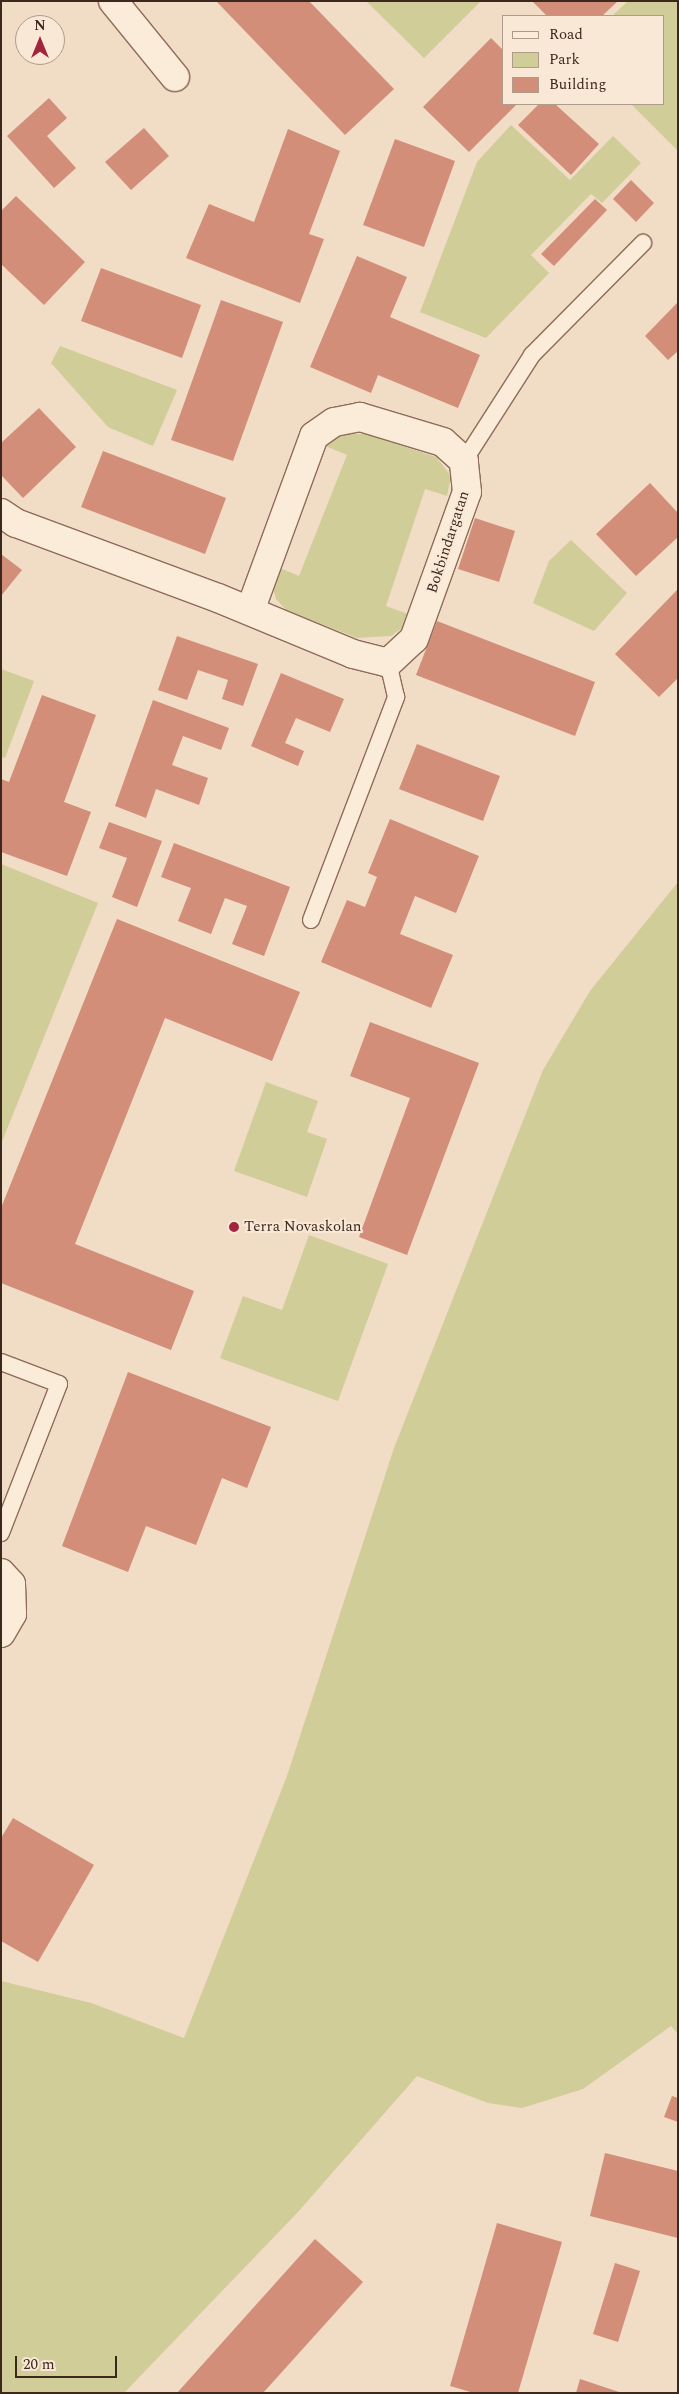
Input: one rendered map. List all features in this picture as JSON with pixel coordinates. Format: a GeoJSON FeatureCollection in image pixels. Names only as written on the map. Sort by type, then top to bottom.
{"type":"FeatureCollection","features":[{"type":"Feature","properties":{"kind":"street"},"geometry":{"type":"LineString","coordinates":[[113,1],[175,77]]}},
{"type":"Feature","properties":{"kind":"street"},"geometry":{"type":"LineString","coordinates":[[250,611],[314,436],[334,422],[360,417],[443,442],[464,461]]}},
{"type":"Feature","properties":{"kind":"street","name":"Bokbindargatan"},"geometry":{"type":"LineString","coordinates":[[388,663],[414,639],[468,492],[464,461]]}},
{"type":"Feature","properties":{"kind":"street"},"geometry":{"type":"LineString","coordinates":[[1,513],[16,523],[250,611],[353,654],[388,663]]}},
{"type":"Feature","properties":{"kind":"street"},"geometry":{"type":"LineString","coordinates":[[1,1573],[11,1584],[12,1614],[1,1633]]}},
{"type":"Feature","properties":{"kind":"lane"},"geometry":{"type":"LineString","coordinates":[[464,461],[532,355],[643,243]]}},
{"type":"Feature","properties":{"kind":"lane"},"geometry":{"type":"LineString","coordinates":[[310,920],[396,698],[388,663]]}},
{"type":"Feature","properties":{"kind":"lane"},"geometry":{"type":"LineString","coordinates":[[1,1362],[59,1384],[1,1533]]}},
{"type":"Feature","properties":{"kind":"green space"},"geometry":{"type":"Polygon","coordinates":[[[366,1],[481,1],[424,58],[366,1]]]}},
{"type":"Feature","properties":{"kind":"green space"},"geometry":{"type":"Polygon","coordinates":[[[628,1],[678,1],[678,151],[632,105],[664,105],[664,15],[613,15],[628,1]]]}},
{"type":"Feature","properties":{"kind":"green space"},"geometry":{"type":"Polygon","coordinates":[[[511,125],[570,180],[613,136],[641,163],[602,203],[591,194],[531,255],[549,273],[486,338],[420,312],[477,162],[511,125]]]}},
{"type":"Feature","properties":{"kind":"green space"},"geometry":{"type":"Polygon","coordinates":[[[60,346],[177,390],[153,446],[108,427],[51,363],[60,346]]]}},
{"type":"Feature","properties":{"kind":"green space"},"geometry":{"type":"Polygon","coordinates":[[[340,434],[366,434],[436,457],[451,476],[447,496],[425,489],[386,606],[408,614],[402,628],[391,636],[357,638],[286,610],[276,599],[272,585],[275,566],[299,576],[347,455],[323,445],[340,434]]]}},
{"type":"Feature","properties":{"kind":"green space"},"geometry":{"type":"Polygon","coordinates":[[[571,540],[627,593],[594,631],[533,603],[549,561],[571,540]]]}},
{"type":"Feature","properties":{"kind":"green space"},"geometry":{"type":"Polygon","coordinates":[[[1,669],[34,681],[5,758],[1,757],[1,669]]]}},
{"type":"Feature","properties":{"kind":"green space"},"geometry":{"type":"Polygon","coordinates":[[[1,864],[98,903],[1,1144],[1,864]]]}},
{"type":"Feature","properties":{"kind":"green space"},"geometry":{"type":"Polygon","coordinates":[[[678,882],[678,2034],[671,2026],[583,2089],[522,2108],[488,2103],[417,2076],[298,2212],[124,2393],[1,2393],[1,1981],[91,2003],[184,2038],[287,1776],[394,1448],[543,1070],[590,991],[678,882]]]}},
{"type":"Feature","properties":{"kind":"green space"},"geometry":{"type":"Polygon","coordinates":[[[266,1082],[318,1101],[307,1132],[327,1139],[307,1197],[234,1171],[266,1082]]]}},
{"type":"Feature","properties":{"kind":"green space"},"geometry":{"type":"Polygon","coordinates":[[[309,1235],[388,1264],[338,1401],[220,1358],[243,1296],[282,1310],[309,1235]]]}},
{"type":"Feature","properties":{"kind":"building"},"geometry":{"type":"Polygon","coordinates":[[[216,1],[309,1],[394,89],[345,135],[216,1]]]}},
{"type":"Feature","properties":{"kind":"building"},"geometry":{"type":"Polygon","coordinates":[[[532,1],[618,1],[603,15],[546,15],[532,1]]]}},
{"type":"Feature","properties":{"kind":"building"},"geometry":{"type":"Polygon","coordinates":[[[491,38],[502,49],[502,105],[516,105],[469,152],[423,107],[491,38]]]}},
{"type":"Feature","properties":{"kind":"building"},"geometry":{"type":"Polygon","coordinates":[[[49,98],[67,118],[47,136],[76,168],[54,188],[7,136],[49,98]]]}},
{"type":"Feature","properties":{"kind":"building"},"geometry":{"type":"Polygon","coordinates":[[[538,105],[556,105],[599,144],[571,175],[518,125],[538,105]]]}},
{"type":"Feature","properties":{"kind":"building"},"geometry":{"type":"Polygon","coordinates":[[[144,128],[169,156],[131,190],[105,162],[144,128]]]}},
{"type":"Feature","properties":{"kind":"building"},"geometry":{"type":"Polygon","coordinates":[[[288,129],[340,151],[309,234],[324,239],[300,303],[186,258],[209,204],[254,222],[288,129]]]}},
{"type":"Feature","properties":{"kind":"building"},"geometry":{"type":"Polygon","coordinates":[[[395,139],[455,161],[424,247],[363,225],[395,139]]]}},
{"type":"Feature","properties":{"kind":"building"},"geometry":{"type":"Polygon","coordinates":[[[631,180],[654,203],[636,222],[613,199],[631,180]]]}},
{"type":"Feature","properties":{"kind":"building"},"geometry":{"type":"Polygon","coordinates":[[[16,196],[85,262],[44,305],[1,264],[1,211],[16,196]]]}},
{"type":"Feature","properties":{"kind":"building"},"geometry":{"type":"Polygon","coordinates":[[[595,199],[607,210],[554,266],[541,254],[595,199]]]}},
{"type":"Feature","properties":{"kind":"building"},"geometry":{"type":"Polygon","coordinates":[[[357,256],[407,277],[390,317],[480,355],[458,408],[378,375],[371,393],[310,367],[357,256]]]}},
{"type":"Feature","properties":{"kind":"building"},"geometry":{"type":"Polygon","coordinates":[[[101,268],[201,305],[182,358],[81,321],[101,268]]]}},
{"type":"Feature","properties":{"kind":"building"},"geometry":{"type":"Polygon","coordinates":[[[221,300],[283,322],[233,461],[171,440],[221,300]]]}},
{"type":"Feature","properties":{"kind":"building"},"geometry":{"type":"Polygon","coordinates":[[[678,302],[678,351],[668,360],[645,336],[678,302]]]}},
{"type":"Feature","properties":{"kind":"building"},"geometry":{"type":"Polygon","coordinates":[[[39,408],[76,447],[23,498],[1,475],[1,443],[39,408]]]}},
{"type":"Feature","properties":{"kind":"building"},"geometry":{"type":"Polygon","coordinates":[[[103,451],[226,498],[205,554],[81,507],[103,451]]]}},
{"type":"Feature","properties":{"kind":"building"},"geometry":{"type":"Polygon","coordinates":[[[650,483],[678,513],[678,537],[636,576],[596,534],[650,483]]]}},
{"type":"Feature","properties":{"kind":"building"},"geometry":{"type":"Polygon","coordinates":[[[475,518],[515,531],[499,582],[458,569],[475,518]]]}},
{"type":"Feature","properties":{"kind":"building"},"geometry":{"type":"Polygon","coordinates":[[[1,554],[22,570],[1,596],[1,554]]]}},
{"type":"Feature","properties":{"kind":"building"},"geometry":{"type":"Polygon","coordinates":[[[678,589],[678,678],[659,697],[615,654],[678,589]]]}},
{"type":"Feature","properties":{"kind":"building"},"geometry":{"type":"Polygon","coordinates":[[[437,621],[595,682],[575,736],[416,675],[437,621]]]}},
{"type":"Feature","properties":{"kind":"building"},"geometry":{"type":"Polygon","coordinates":[[[177,636],[258,664],[243,706],[222,699],[228,680],[198,670],[187,700],[158,690],[177,636]]]}},
{"type":"Feature","properties":{"kind":"building"},"geometry":{"type":"Polygon","coordinates":[[[281,673],[344,699],[330,732],[296,718],[285,743],[304,751],[298,766],[251,746],[281,673]]]}},
{"type":"Feature","properties":{"kind":"building"},"geometry":{"type":"Polygon","coordinates":[[[42,695],[96,715],[64,802],[91,812],[67,876],[1,852],[1,779],[9,782],[42,695]]]}},
{"type":"Feature","properties":{"kind":"building"},"geometry":{"type":"Polygon","coordinates":[[[153,700],[229,728],[221,750],[183,736],[172,765],[208,778],[199,805],[156,789],[146,818],[115,806],[153,700]]]}},
{"type":"Feature","properties":{"kind":"building"},"geometry":{"type":"Polygon","coordinates":[[[417,744],[500,776],[483,821],[399,789],[417,744]]]}},
{"type":"Feature","properties":{"kind":"building"},"geometry":{"type":"Polygon","coordinates":[[[390,819],[479,856],[456,913],[415,896],[400,934],[453,955],[431,1008],[321,962],[347,900],[365,907],[377,877],[368,873],[390,819]]]}},
{"type":"Feature","properties":{"kind":"building"},"geometry":{"type":"Polygon","coordinates":[[[109,822],[162,841],[137,907],[112,897],[127,858],[99,848],[109,822]]]}},
{"type":"Feature","properties":{"kind":"building"},"geometry":{"type":"Polygon","coordinates":[[[174,843],[290,887],[264,956],[232,944],[247,906],[225,898],[211,934],[178,921],[191,888],[161,877],[174,843]]]}},
{"type":"Feature","properties":{"kind":"building"},"geometry":{"type":"Polygon","coordinates":[[[117,919],[300,992],[272,1061],[165,1018],[75,1244],[194,1291],[171,1350],[1,1283],[1,1208],[117,919]]]}},
{"type":"Feature","properties":{"kind":"building"},"geometry":{"type":"Polygon","coordinates":[[[370,1022],[479,1063],[407,1255],[359,1237],[410,1098],[350,1076],[370,1022]]]}},
{"type":"Feature","properties":{"kind":"building"},"geometry":{"type":"Polygon","coordinates":[[[128,1372],[271,1427],[247,1488],[222,1478],[196,1545],[146,1526],[128,1572],[62,1546],[128,1372]]]}},
{"type":"Feature","properties":{"kind":"building"},"geometry":{"type":"Polygon","coordinates":[[[13,1818],[94,1865],[38,1962],[1,1941],[1,1838],[13,1818]]]}},
{"type":"Feature","properties":{"kind":"building"},"geometry":{"type":"Polygon","coordinates":[[[672,2096],[678,2098],[678,2122],[664,2117],[672,2096]]]}},
{"type":"Feature","properties":{"kind":"building"},"geometry":{"type":"Polygon","coordinates":[[[605,2153],[678,2171],[678,2238],[590,2216],[605,2153]]]}},
{"type":"Feature","properties":{"kind":"building"},"geometry":{"type":"Polygon","coordinates":[[[497,2223],[562,2242],[518,2393],[474,2393],[450,2386],[497,2223]]]}},
{"type":"Feature","properties":{"kind":"building"},"geometry":{"type":"Polygon","coordinates":[[[315,2239],[363,2282],[263,2393],[177,2393],[315,2239]]]}},
{"type":"Feature","properties":{"kind":"building"},"geometry":{"type":"Polygon","coordinates":[[[615,2263],[640,2271],[618,2342],[593,2334],[615,2263]]]}},
{"type":"Feature","properties":{"kind":"building"},"geometry":{"type":"Polygon","coordinates":[[[580,2379],[619,2392],[619,2393],[576,2393],[580,2379]]]}},
{"type":"Feature","properties":{"kind":"place","name":"Terra Novaskolan"},"geometry":{"type":"Point","coordinates":[234,1227]}}]}
